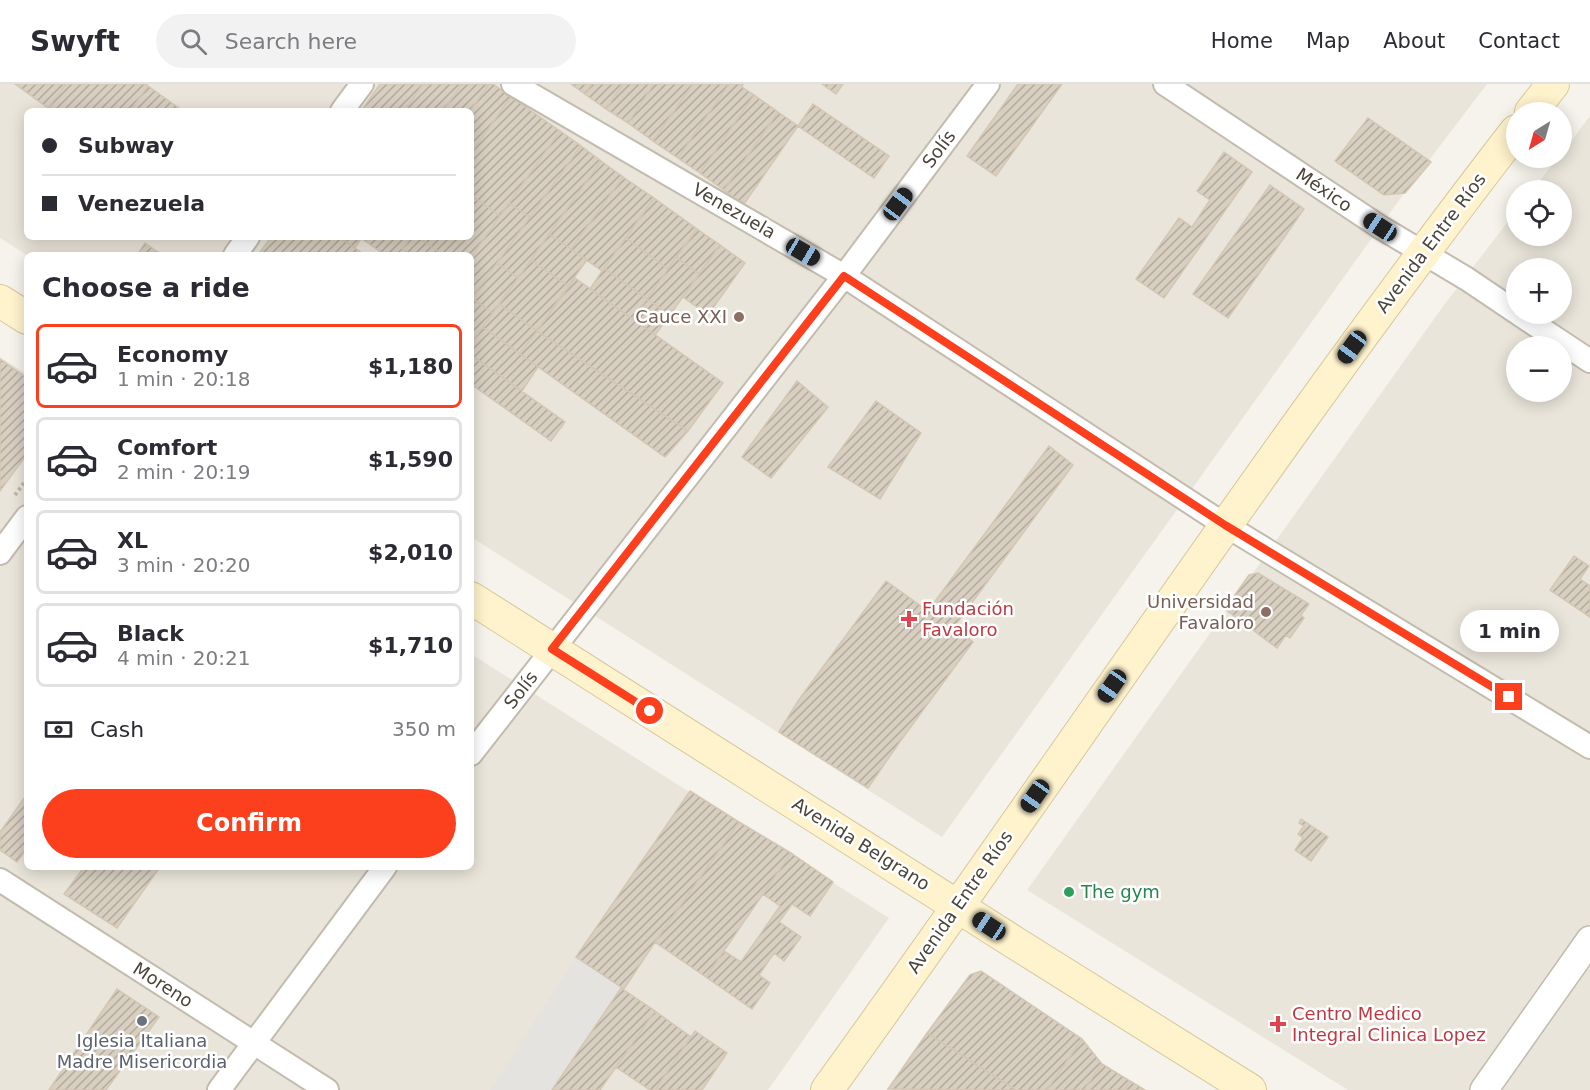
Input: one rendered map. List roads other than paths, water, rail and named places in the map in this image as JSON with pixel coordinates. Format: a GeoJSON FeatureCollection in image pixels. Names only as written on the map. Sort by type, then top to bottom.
{"type":"FeatureCollection","features":[{"type":"Feature","properties":{"kind":"main road"},"geometry":{"type":"LineString","coordinates":[[1539,102],[1553,84]]}},
{"type":"Feature","properties":{"kind":"main road","name":"Avenida Entre Ríos"},"geometry":{"type":"LineString","coordinates":[[827,1090],[1225,525],[1422,252],[1506,144]]}},
{"type":"Feature","properties":{"kind":"main road"},"geometry":{"type":"LineString","coordinates":[[0,301],[24,316]]}},
{"type":"Feature","properties":{"kind":"main road","name":"Avenida Belgrano"},"geometry":{"type":"LineString","coordinates":[[474,600],[1250,1090]]}},
{"type":"Feature","properties":{"kind":"street"},"geometry":{"type":"LineString","coordinates":[[344,108],[362,84]]}},
{"type":"Feature","properties":{"kind":"street","name":"Venezuela"},"geometry":{"type":"LineString","coordinates":[[513,84],[844,276],[1225,525],[1590,747]]}},
{"type":"Feature","properties":{"kind":"street","name":"Solís"},"geometry":{"type":"LineString","coordinates":[[474,750],[844,276],[988,84]]}},
{"type":"Feature","properties":{"kind":"street","name":"México"},"geometry":{"type":"LineString","coordinates":[[1165,84],[1380,227],[1506,305]]}},
{"type":"Feature","properties":{"kind":"street","name":"México"},"geometry":{"type":"LineString","coordinates":[[1534,324],[1590,361]]}},
{"type":"Feature","properties":{"kind":"street"},"geometry":{"type":"LineString","coordinates":[[0,553],[24,521]]}},
{"type":"Feature","properties":{"kind":"street"},"geometry":{"type":"LineString","coordinates":[[219,1090],[383,870]]}},
{"type":"Feature","properties":{"kind":"street","name":"Moreno"},"geometry":{"type":"LineString","coordinates":[[0,879],[327,1090]]}},
{"type":"Feature","properties":{"kind":"street"},"geometry":{"type":"LineString","coordinates":[[1484,1090],[1590,940]]}},
{"type":"Feature","properties":{"kind":"place","name":"Cauce XXI"},"geometry":{"type":"Point","coordinates":[739,317]}},
{"type":"Feature","properties":{"kind":"place","name":"Universidad Favaloro"},"geometry":{"type":"Point","coordinates":[1266,612]}},
{"type":"Feature","properties":{"kind":"place","name":"Fundación Favaloro"},"geometry":{"type":"Point","coordinates":[909,619]}},
{"type":"Feature","properties":{"kind":"place","name":"The gym"},"geometry":{"type":"Point","coordinates":[1069,892]}},
{"type":"Feature","properties":{"kind":"place","name":"Iglesia Italiana Madre Misericordia"},"geometry":{"type":"Point","coordinates":[142,1021]}},
{"type":"Feature","properties":{"kind":"place","name":"Centro Medico Integral Clinica Lopez"},"geometry":{"type":"Point","coordinates":[1278,1024]}}]}
